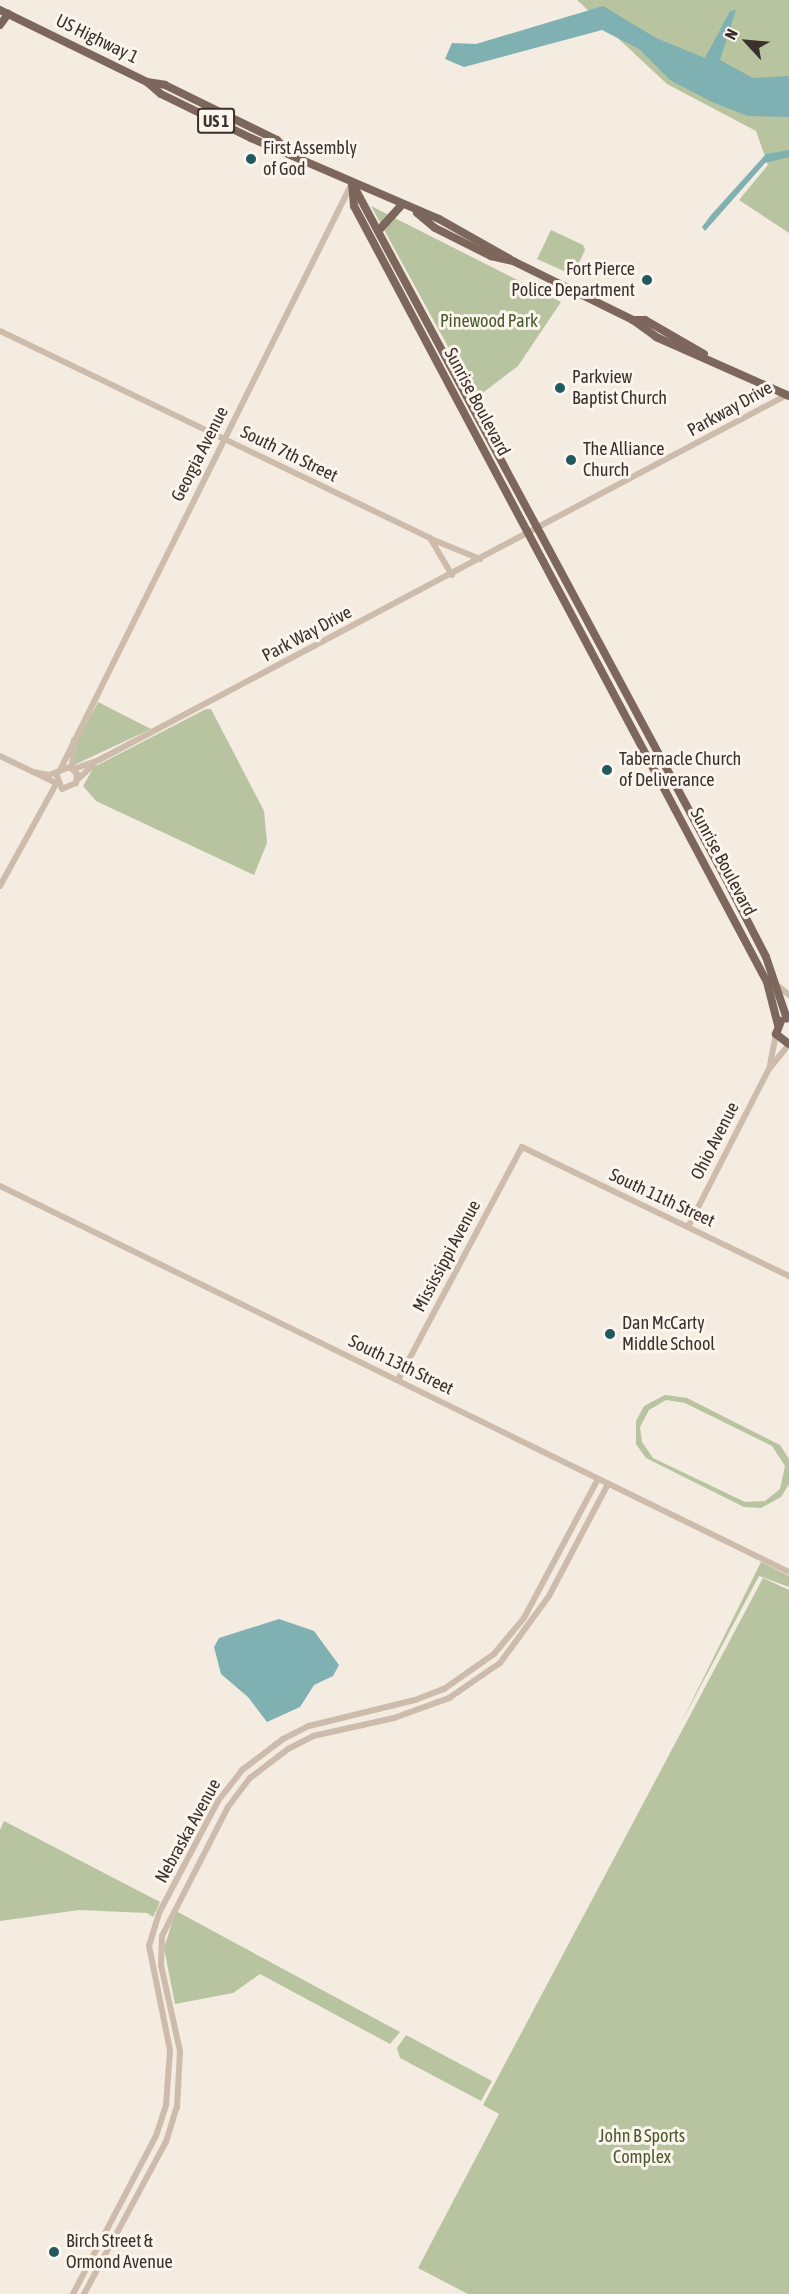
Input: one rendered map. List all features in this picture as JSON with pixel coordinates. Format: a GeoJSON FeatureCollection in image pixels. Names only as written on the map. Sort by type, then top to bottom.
{"type":"FeatureCollection","features":[{"type":"Feature","properties":{"kind":"main road"},"geometry":{"type":"LineString","coordinates":[[0,25],[4,12]]}},
{"type":"Feature","properties":{"kind":"main road","name":"US Highway 1"},"geometry":{"type":"LineString","coordinates":[[4,12],[147,82],[161,93],[251,138],[289,151],[401,206],[495,246],[513,261],[633,320],[683,339],[706,356],[788,396]]}},
{"type":"Feature","properties":{"kind":"main road","name":"Sunrise Boulevard"},"geometry":{"type":"LineString","coordinates":[[352,183],[380,229],[727,881],[777,984],[788,1019]]}},
{"type":"Feature","properties":{"kind":"main road","name":"Sunrise Boulevard"},"geometry":{"type":"LineString","coordinates":[[352,183],[354,206],[767,982],[777,1030]]}},
{"type":"Feature","properties":{"kind":"main road"},"geometry":{"type":"LineString","coordinates":[[380,229],[401,206]]}},
{"type":"Feature","properties":{"kind":"main road"},"geometry":{"type":"LineString","coordinates":[[788,1019],[777,1030],[789,1044]]}},
{"type":"Feature","properties":{"kind":"street","name":"Georgia Avenue"},"geometry":{"type":"LineString","coordinates":[[58,770],[352,183]]}},
{"type":"Feature","properties":{"kind":"street","name":"South 7th Street"},"geometry":{"type":"LineString","coordinates":[[0,331],[430,538],[480,559]]}},
{"type":"Feature","properties":{"kind":"street","name":"Parkway Drive"},"geometry":{"type":"LineString","coordinates":[[528,533],[788,396]]}},
{"type":"Feature","properties":{"kind":"street","name":"Park Way Drive"},"geometry":{"type":"LineString","coordinates":[[33,772],[73,769],[99,760],[528,533]]}},
{"type":"Feature","properties":{"kind":"street"},"geometry":{"type":"LineString","coordinates":[[430,538],[452,575]]}},
{"type":"Feature","properties":{"kind":"street","name":"Georgia Avenue"},"geometry":{"type":"LineString","coordinates":[[74,739],[73,769],[77,780]]}},
{"type":"Feature","properties":{"kind":"street"},"geometry":{"type":"LineString","coordinates":[[0,756],[58,785]]}},
{"type":"Feature","properties":{"kind":"street","name":"Park Way Drive"},"geometry":{"type":"LineString","coordinates":[[58,785],[72,788],[77,780],[99,760]]}},
{"type":"Feature","properties":{"kind":"street"},"geometry":{"type":"LineString","coordinates":[[0,886],[58,785],[58,770]]}},
{"type":"Feature","properties":{"kind":"street"},"geometry":{"type":"LineString","coordinates":[[777,984],[789,995]]}},
{"type":"Feature","properties":{"kind":"street","name":"Ohio Avenue"},"geometry":{"type":"LineString","coordinates":[[770,1069],[777,1030]]}},
{"type":"Feature","properties":{"kind":"street","name":"Ohio Avenue"},"geometry":{"type":"LineString","coordinates":[[688,1227],[770,1069],[789,1044]]}},
{"type":"Feature","properties":{"kind":"street","name":"South 11th Street"},"geometry":{"type":"LineString","coordinates":[[522,1147],[789,1275]]}},
{"type":"Feature","properties":{"kind":"street","name":"Mississippi Avenue"},"geometry":{"type":"LineString","coordinates":[[398,1380],[522,1147]]}},
{"type":"Feature","properties":{"kind":"street","name":"South 13th Street"},"geometry":{"type":"LineString","coordinates":[[0,1186],[789,1572]]}},
{"type":"Feature","properties":{"kind":"street","name":"Nebraska Avenue"},"geometry":{"type":"LineString","coordinates":[[73,2294],[156,2136],[166,2105],[170,2069],[149,1946],[155,1922],[218,1801],[261,1752],[309,1726],[391,1707],[444,1689],[479,1666],[511,1636],[539,1590],[597,1479]]}},
{"type":"Feature","properties":{"kind":"street","name":"Nebraska Avenue"},"geometry":{"type":"LineString","coordinates":[[84,2294],[166,2142],[177,2108],[181,2069],[160,1947],[165,1925],[228,1807],[268,1762],[313,1736],[394,1718],[450,1698],[500,1663],[549,1596],[608,1484]]}},
{"type":"Feature","properties":{"kind":"street"},"geometry":{"type":"LineString","coordinates":[[572,1528],[582,1534]]}},
{"type":"Feature","properties":{"kind":"street"},"geometry":{"type":"LineString","coordinates":[[539,1590],[549,1596]]}},
{"type":"Feature","properties":{"kind":"street"},"geometry":{"type":"LineString","coordinates":[[176,1882],[185,1887]]}},
{"type":"Feature","properties":{"kind":"street"},"geometry":{"type":"LineString","coordinates":[[149,1946],[160,1947]]}},
{"type":"Feature","properties":{"kind":"street"},"geometry":{"type":"LineString","coordinates":[[170,2069],[181,2069]]}},
{"type":"Feature","properties":{"kind":"street"},"geometry":{"type":"LineString","coordinates":[[166,2105],[177,2108]]}},
{"type":"Feature","properties":{"kind":"street"},"geometry":{"type":"LineString","coordinates":[[156,2136],[166,2142]]}},
{"type":"Feature","properties":{"kind":"green space"},"geometry":{"type":"Polygon","coordinates":[[[577,0],[789,0],[789,233],[739,200],[768,165],[756,131],[667,84],[577,0]]]}},
{"type":"Feature","properties":{"kind":"green space","name":"Pinewood Park"},"geometry":{"type":"Polygon","coordinates":[[[371,206],[561,302],[518,366],[476,398],[371,206]]]}},
{"type":"Feature","properties":{"kind":"green space"},"geometry":{"type":"Polygon","coordinates":[[[551,230],[583,245],[585,250],[573,275],[537,259],[551,230]]]}},
{"type":"Feature","properties":{"kind":"green space"},"geometry":{"type":"Polygon","coordinates":[[[98,702],[151,729],[74,765],[77,741],[98,702]]]}},
{"type":"Feature","properties":{"kind":"green space"},"geometry":{"type":"Polygon","coordinates":[[[206,709],[211,709],[264,811],[267,843],[254,875],[96,801],[83,786],[94,767],[206,709]]]}},
{"type":"Feature","properties":{"kind":"green space"},"geometry":{"type":"Polygon","coordinates":[[[665,1395],[687,1398],[780,1445],[789,1459],[789,1484],[781,1497],[761,1508],[744,1507],[646,1458],[636,1444],[636,1421],[644,1406],[665,1395]],[[666,1400],[649,1410],[640,1427],[642,1442],[653,1458],[745,1502],[765,1501],[780,1489],[785,1466],[772,1446],[685,1403],[666,1400]]]}},
{"type":"Feature","properties":{"kind":"green space"},"geometry":{"type":"Polygon","coordinates":[[[761,1562],[789,1576],[789,1587],[759,1576],[680,1725],[761,1562]]]}},
{"type":"Feature","properties":{"kind":"green space","name":"John B Sports Complex"},"geometry":{"type":"Polygon","coordinates":[[[763,1578],[789,1590],[789,2294],[468,2294],[418,2268],[499,2114],[483,2105],[763,1578]]]}},
{"type":"Feature","properties":{"kind":"green space"},"geometry":{"type":"Polygon","coordinates":[[[4,1821],[160,1902],[153,1917],[147,1913],[79,1910],[0,1921],[0,1830],[4,1821]]]}},
{"type":"Feature","properties":{"kind":"green space"},"geometry":{"type":"Polygon","coordinates":[[[176,1911],[400,2032],[390,2044],[260,1974],[233,1993],[175,2004],[164,1948],[176,1911]]]}},
{"type":"Feature","properties":{"kind":"green space"},"geometry":{"type":"Polygon","coordinates":[[[406,2035],[492,2081],[481,2101],[400,2058],[397,2048],[406,2035]]]}},
{"type":"Feature","properties":{"kind":"water"},"geometry":{"type":"Polygon","coordinates":[[[603,6],[656,38],[705,58],[730,11],[736,10],[720,60],[753,78],[789,76],[789,117],[748,116],[712,102],[670,80],[639,49],[602,30],[464,67],[445,59],[452,43],[476,44],[603,6]]]}},
{"type":"Feature","properties":{"kind":"water"},"geometry":{"type":"Polygon","coordinates":[[[789,150],[789,157],[765,163],[705,231],[702,227],[711,215],[766,154],[789,150]]]}},
{"type":"Feature","properties":{"kind":"water"},"geometry":{"type":"Polygon","coordinates":[[[279,1619],[314,1631],[339,1665],[333,1676],[314,1685],[300,1707],[267,1722],[248,1697],[221,1674],[214,1647],[219,1638],[279,1619]]]}},
{"type":"Feature","properties":{"kind":"place","name":"First Assembly of God"},"geometry":{"type":"Point","coordinates":[251,159]}},
{"type":"Feature","properties":{"kind":"place","name":"Fort Pierce Police Department"},"geometry":{"type":"Point","coordinates":[647,280]}},
{"type":"Feature","properties":{"kind":"place","name":"Parkview Baptist Church"},"geometry":{"type":"Point","coordinates":[560,388]}},
{"type":"Feature","properties":{"kind":"place","name":"The Alliance Church"},"geometry":{"type":"Point","coordinates":[571,460]}},
{"type":"Feature","properties":{"kind":"place","name":"Tabernacle Church of Deliverance"},"geometry":{"type":"Point","coordinates":[607,770]}},
{"type":"Feature","properties":{"kind":"place","name":"Dan McCarty Middle School"},"geometry":{"type":"Point","coordinates":[610,1334]}},
{"type":"Feature","properties":{"kind":"place","name":"Birch Street & Ormond Avenue"},"geometry":{"type":"Point","coordinates":[54,2252]}}]}
